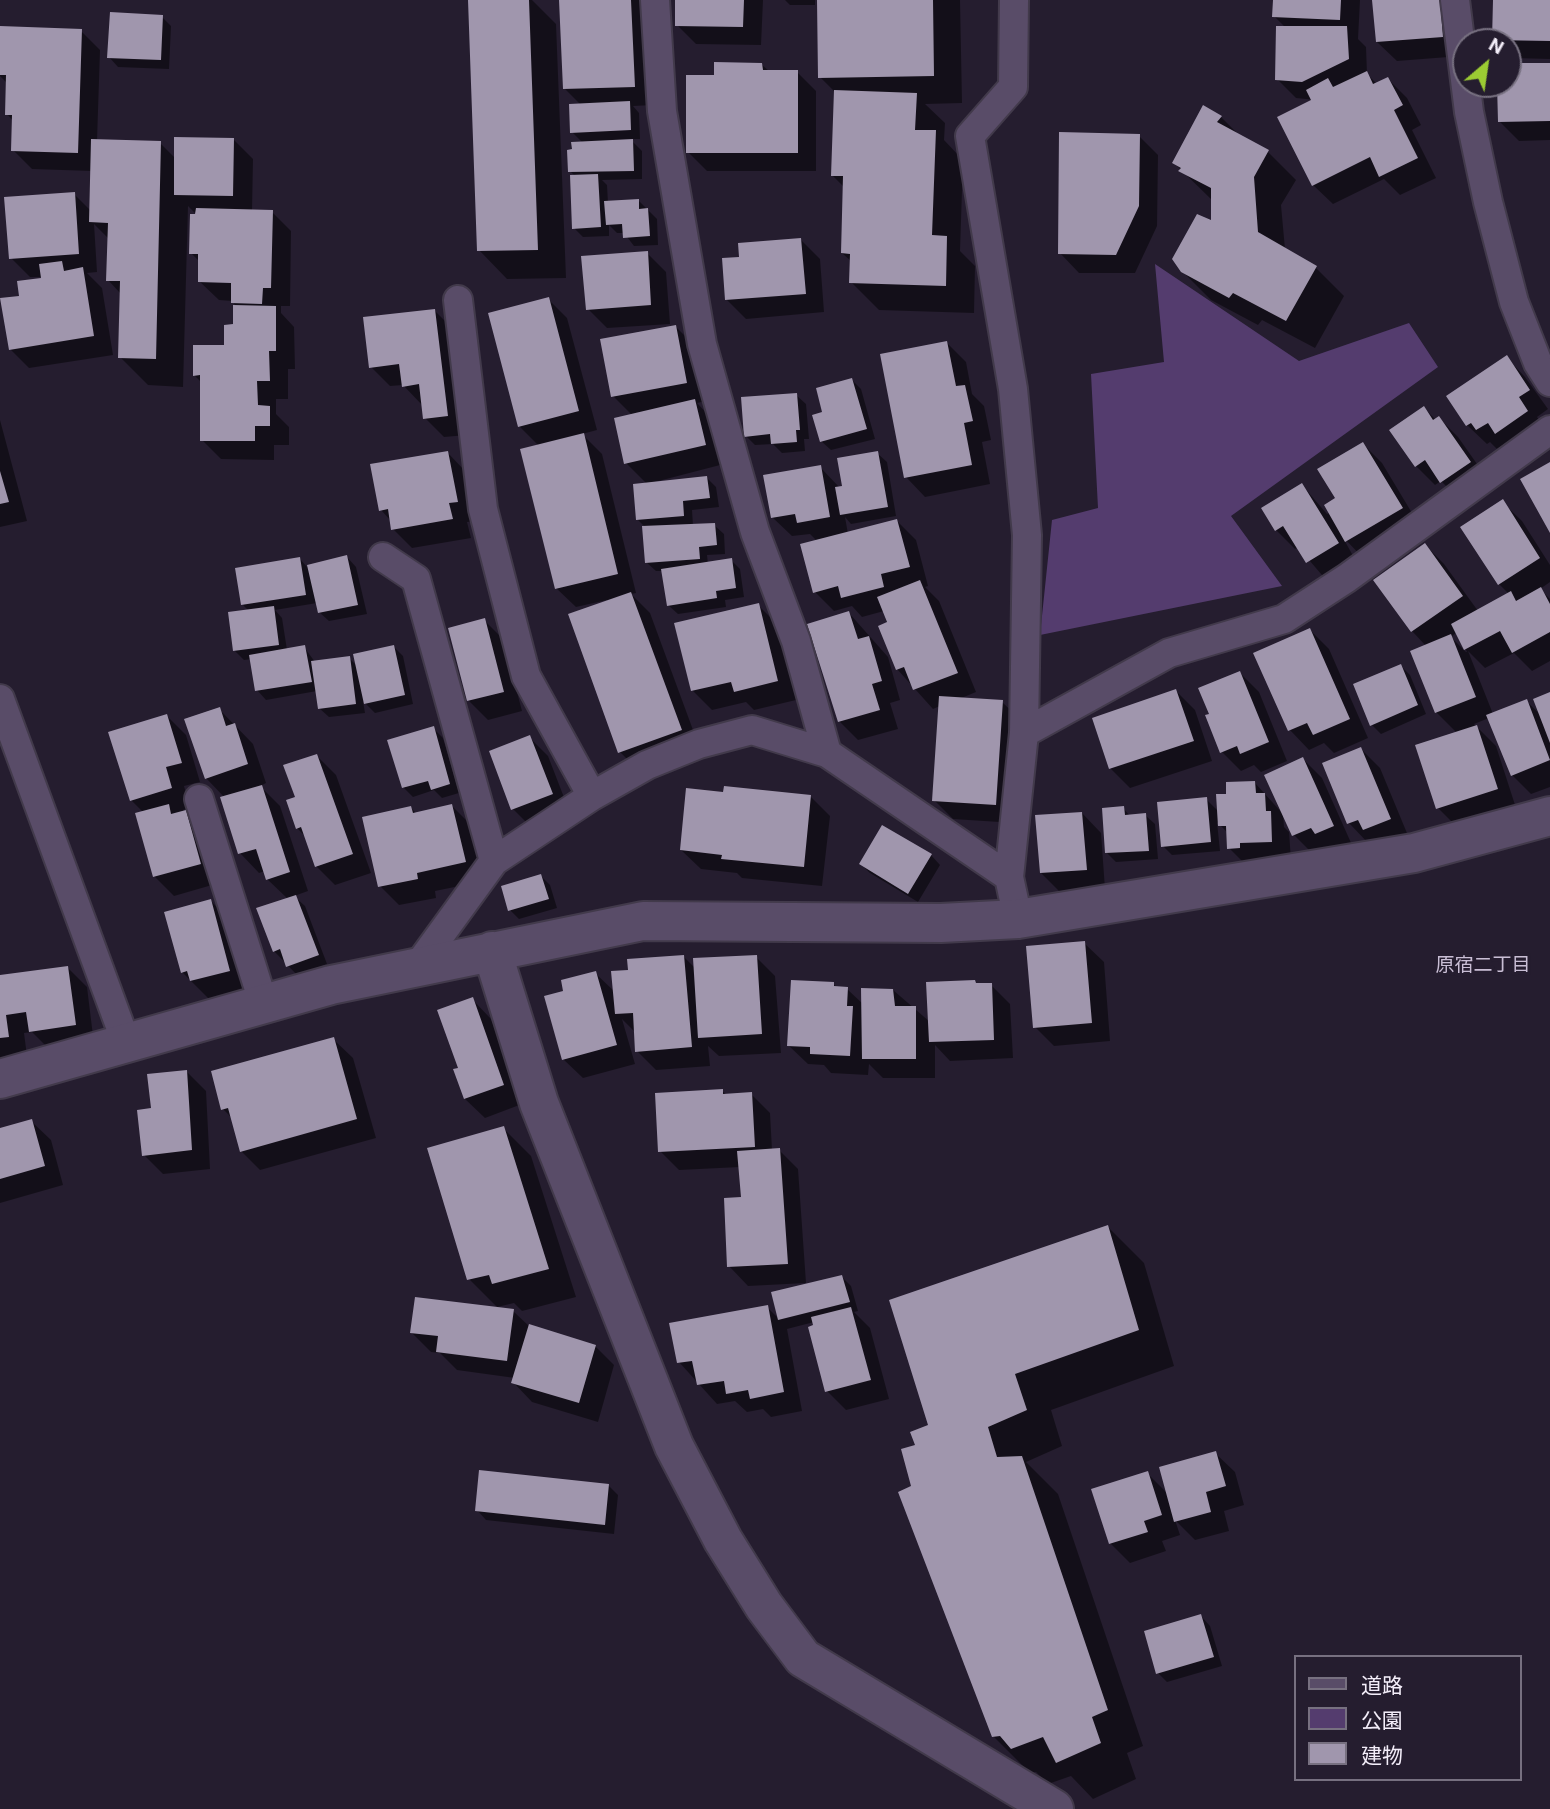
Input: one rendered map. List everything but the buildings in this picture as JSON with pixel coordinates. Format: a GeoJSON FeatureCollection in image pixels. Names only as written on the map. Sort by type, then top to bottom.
{"type":"FeatureCollection","features":[{"type":"Feature","properties":{"kind":"street"},"geometry":{"type":"LineString","coordinates":[[0,1079],[331,985],[643,921],[941,923],[1018,919],[1414,853],[1550,816]]}},
{"type":"Feature","properties":{"kind":"street"},"geometry":{"type":"LineString","coordinates":[[492,951],[539,1103],[674,1446],[723,1541],[764,1606],[803,1658],[1054,1809]]}},
{"type":"Feature","properties":{"kind":"lane"},"geometry":{"type":"LineString","coordinates":[[655,0],[662,111],[702,344],[755,532],[796,641],[827,752]]}},
{"type":"Feature","properties":{"kind":"lane"},"geometry":{"type":"LineString","coordinates":[[1014,0],[1013,87],[970,136],[1013,388],[1027,535],[1024,733],[1009,877],[1018,919]]}},
{"type":"Feature","properties":{"kind":"lane"},"geometry":{"type":"LineString","coordinates":[[1455,0],[1469,112],[1488,202],[1514,302],[1538,363],[1550,382]]}},
{"type":"Feature","properties":{"kind":"lane"},"geometry":{"type":"LineString","coordinates":[[458,300],[483,509],[526,676],[592,796]]}},
{"type":"Feature","properties":{"kind":"lane"},"geometry":{"type":"LineString","coordinates":[[1024,733],[1169,653],[1284,619],[1359,569],[1550,430]]}},
{"type":"Feature","properties":{"kind":"lane"},"geometry":{"type":"LineString","coordinates":[[383,557],[416,579],[494,861]]}},
{"type":"Feature","properties":{"kind":"lane"},"geometry":{"type":"LineString","coordinates":[[0,699],[127,1045]]}},
{"type":"Feature","properties":{"kind":"lane"},"geometry":{"type":"LineString","coordinates":[[418,967],[494,861],[592,796],[647,765],[699,744],[752,730],[827,752],[1009,877]]}},
{"type":"Feature","properties":{"kind":"lane"},"geometry":{"type":"LineString","coordinates":[[199,799],[264,1005]]}},
{"type":"Feature","properties":{"kind":"green space"},"geometry":{"type":"Polygon","coordinates":[[[1155,264],[1299,361],[1409,323],[1438,367],[1231,516],[1282,586],[1040,635],[1052,520],[1098,508],[1091,374],[1164,362],[1155,264]]]}},
{"type":"Feature","properties":{"kind":"district","name":"原宿二丁目"},"geometry":{"type":"Point","coordinates":[1483,966]}}]}
